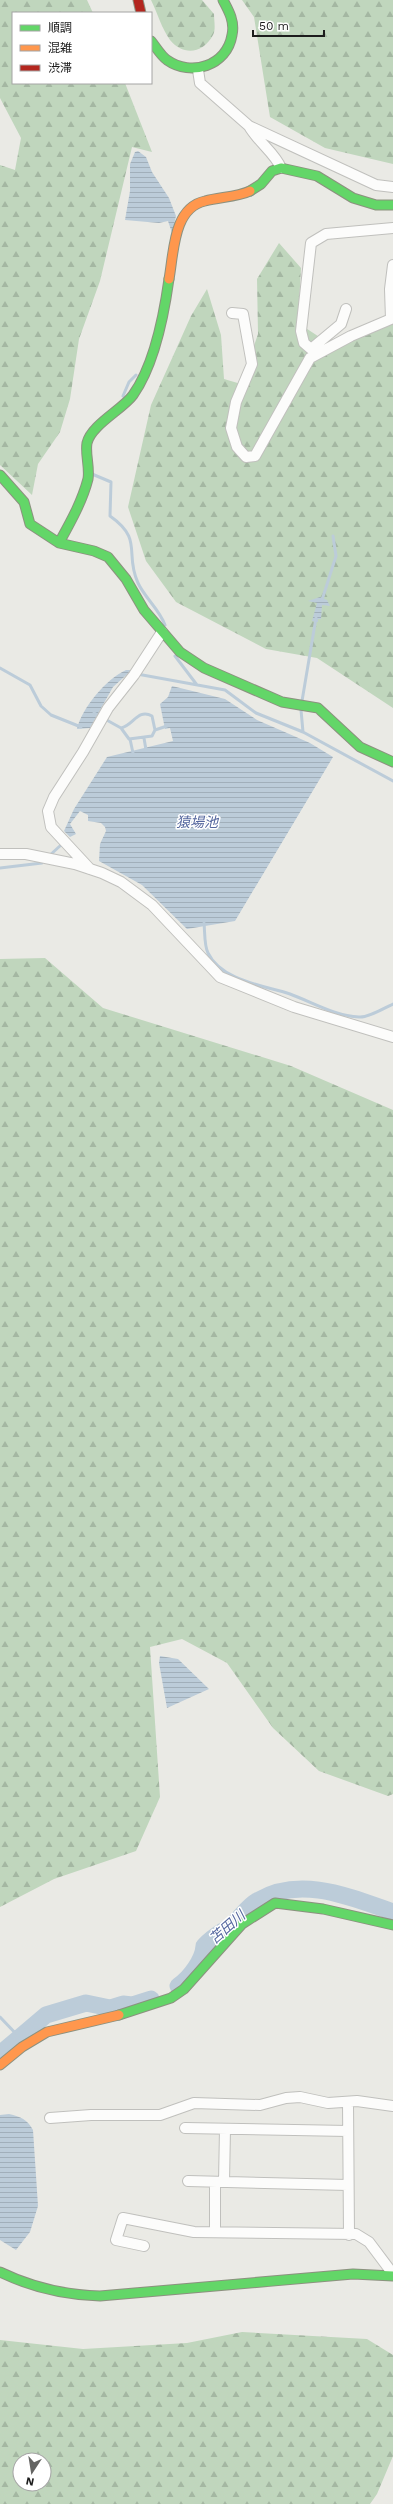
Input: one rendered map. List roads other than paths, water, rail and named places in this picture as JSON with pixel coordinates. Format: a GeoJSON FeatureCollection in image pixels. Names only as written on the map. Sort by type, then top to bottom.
{"type":"FeatureCollection","features":[{"type":"Feature","properties":{"kind":"street"},"geometry":{"type":"LineString","coordinates":[[138,0],[141,12]]}},
{"type":"Feature","properties":{"kind":"street"},"geometry":{"type":"LineString","coordinates":[[152,43],[158,53],[177,68],[198,70],[222,58],[231,39],[233,19],[223,0]]}},
{"type":"Feature","properties":{"kind":"street"},"geometry":{"type":"LineString","coordinates":[[198,70],[200,83],[249,126],[376,185],[393,187]]}},
{"type":"Feature","properties":{"kind":"street"},"geometry":{"type":"LineString","coordinates":[[249,126],[257,140],[278,161],[281,168]]}},
{"type":"Feature","properties":{"kind":"street"},"geometry":{"type":"LineString","coordinates":[[60,543],[77,509],[88,478],[87,442],[93,432],[120,409],[133,395],[146,368],[163,319],[178,226],[188,211],[203,201],[249,192],[261,184],[272,171],[281,168],[318,176],[353,198],[376,205],[393,205]]}},
{"type":"Feature","properties":{"kind":"street"},"geometry":{"type":"LineString","coordinates":[[346,309],[341,324],[311,349],[304,343],[301,331],[311,243],[326,234],[393,228]]}},
{"type":"Feature","properties":{"kind":"street"},"geometry":{"type":"LineString","coordinates":[[232,313],[243,314],[252,364],[236,402],[231,428],[237,447],[246,457],[255,456],[310,358],[351,336],[391,319],[390,289],[393,265]]}},
{"type":"Feature","properties":{"kind":"street"},"geometry":{"type":"LineString","coordinates":[[0,475],[24,502],[30,524],[60,543],[94,551],[108,557],[122,573],[144,610],[180,652],[204,668],[282,702],[318,708],[360,747],[393,762]]}},
{"type":"Feature","properties":{"kind":"street"},"geometry":{"type":"LineString","coordinates":[[90,869],[50,827],[48,811],[102,717],[165,636]]}},
{"type":"Feature","properties":{"kind":"street"},"geometry":{"type":"LineString","coordinates":[[0,854],[26,854],[90,869],[121,882],[152,905],[220,977],[294,1007],[393,1037]]}},
{"type":"Feature","properties":{"kind":"street"},"geometry":{"type":"LineString","coordinates":[[0,2065],[22,2047],[47,2032],[109,2018],[171,1998],[184,1989],[196,1977],[242,1924],[275,1903],[284,1902],[323,1909],[393,1925]]}},
{"type":"Feature","properties":{"kind":"street"},"geometry":{"type":"LineString","coordinates":[[50,2118],[160,2116],[194,2103],[260,2105],[286,2098],[300,2097],[328,2103],[357,2101],[393,2106]]}},
{"type":"Feature","properties":{"kind":"street"},"geometry":{"type":"LineString","coordinates":[[348,2102],[349,2235]]}},
{"type":"Feature","properties":{"kind":"street"},"geometry":{"type":"LineString","coordinates":[[184,2128],[348,2131]]}},
{"type":"Feature","properties":{"kind":"street"},"geometry":{"type":"LineString","coordinates":[[215,2232],[225,2129]]}},
{"type":"Feature","properties":{"kind":"street"},"geometry":{"type":"LineString","coordinates":[[188,2181],[348,2185]]}},
{"type":"Feature","properties":{"kind":"street"},"geometry":{"type":"LineString","coordinates":[[144,2246],[116,2240],[123,2218],[194,2232],[356,2234],[369,2242],[393,2275]]}},
{"type":"Feature","properties":{"kind":"street"},"geometry":{"type":"LineString","coordinates":[[0,2272],[44,2292],[73,2296],[117,2296],[353,2274],[393,2275]]}},
{"type":"Feature","properties":{"kind":"water"},"geometry":{"type":"Polygon","coordinates":[[[138,151],[146,157],[152,172],[169,198],[176,216],[172,233],[168,221],[159,223],[125,220],[130,191],[130,164],[135,152],[138,151]]]}},
{"type":"Feature","properties":{"kind":"water"},"geometry":{"type":"Polygon","coordinates":[[[320,597],[327,600],[330,606],[322,605],[321,619],[318,619],[318,622],[312,621],[317,603],[308,601],[320,597]]]}},
{"type":"Feature","properties":{"kind":"water"},"geometry":{"type":"Polygon","coordinates":[[[126,670],[132,670],[113,687],[90,728],[77,729],[89,703],[103,687],[118,674],[126,670]]]}},
{"type":"Feature","properties":{"kind":"water","name":"猿場池"},"geometry":{"type":"Polygon","coordinates":[[[172,686],[225,699],[257,720],[310,743],[333,757],[235,921],[187,929],[142,885],[99,861],[100,844],[106,831],[105,827],[101,823],[88,821],[88,815],[80,811],[70,824],[76,834],[70,837],[64,831],[74,809],[107,757],[173,741],[170,728],[165,729],[160,704],[168,697],[172,686]]]}},
{"type":"Feature","properties":{"kind":"water"},"geometry":{"type":"Polygon","coordinates":[[[160,1656],[178,1659],[209,1689],[167,1708],[159,1663],[160,1656]]]}},
{"type":"Feature","properties":{"kind":"water"},"geometry":{"type":"Polygon","coordinates":[[[9,2114],[23,2119],[33,2130],[38,2206],[30,2232],[16,2250],[0,2240],[0,2115],[9,2114]]]}},
{"type":"Feature","properties":{"kind":"waterway"},"geometry":{"type":"LineString","coordinates":[[123,396],[129,382],[136,375]]}},
{"type":"Feature","properties":{"kind":"waterway"},"geometry":{"type":"LineString","coordinates":[[92,474],[111,482],[110,516],[127,532],[132,547],[132,563],[138,583],[165,625]]}},
{"type":"Feature","properties":{"kind":"waterway"},"geometry":{"type":"LineString","coordinates":[[322,600],[336,556],[333,536]]}},
{"type":"Feature","properties":{"kind":"waterway"},"geometry":{"type":"LineString","coordinates":[[302,701],[316,618]]}},
{"type":"Feature","properties":{"kind":"waterway"},"geometry":{"type":"LineString","coordinates":[[175,656],[197,685]]}},
{"type":"Feature","properties":{"kind":"waterway"},"geometry":{"type":"LineString","coordinates":[[0,668],[30,685],[41,706],[51,715],[81,727]]}},
{"type":"Feature","properties":{"kind":"waterway"},"geometry":{"type":"LineString","coordinates":[[137,674],[225,690],[256,713],[303,732],[393,781]]}},
{"type":"Feature","properties":{"kind":"waterway"},"geometry":{"type":"LineString","coordinates":[[301,710],[303,732]]}},
{"type":"Feature","properties":{"kind":"waterway"},"geometry":{"type":"LineString","coordinates":[[94,713],[121,728],[129,739],[152,736],[155,730],[167,726]]}},
{"type":"Feature","properties":{"kind":"waterway"},"geometry":{"type":"LineString","coordinates":[[121,728],[125,727],[139,716],[147,714],[152,716],[155,730]]}},
{"type":"Feature","properties":{"kind":"waterway"},"geometry":{"type":"LineString","coordinates":[[144,738],[146,750]]}},
{"type":"Feature","properties":{"kind":"waterway"},"geometry":{"type":"LineString","coordinates":[[130,739],[133,753]]}},
{"type":"Feature","properties":{"kind":"waterway"},"geometry":{"type":"LineString","coordinates":[[49,856],[61,845]]}},
{"type":"Feature","properties":{"kind":"waterway"},"geometry":{"type":"LineString","coordinates":[[0,868],[42,863]]}},
{"type":"Feature","properties":{"kind":"waterway"},"geometry":{"type":"LineString","coordinates":[[204,923],[205,942],[208,953],[214,962],[233,976],[257,985],[290,994],[332,1011],[350,1016],[367,1016],[393,1004]]}},
{"type":"Feature","properties":{"kind":"waterway","name":"苫田川"},"geometry":{"type":"LineString","coordinates":[[178,1986],[183,1983],[195,1968],[201,1957],[204,1946],[208,1942],[233,1924],[254,1903],[273,1893],[308,1889],[325,1891],[360,1900],[393,1912]]}},
{"type":"Feature","properties":{"kind":"waterway","name":"苫田川"},"geometry":{"type":"LineString","coordinates":[[0,2054],[46,2015],[86,2003],[110,2008],[123,2004],[132,2005],[151,1999]]}},
{"type":"Feature","properties":{"kind":"waterway"},"geometry":{"type":"LineString","coordinates":[[0,2017],[20,2038]]}}]}
